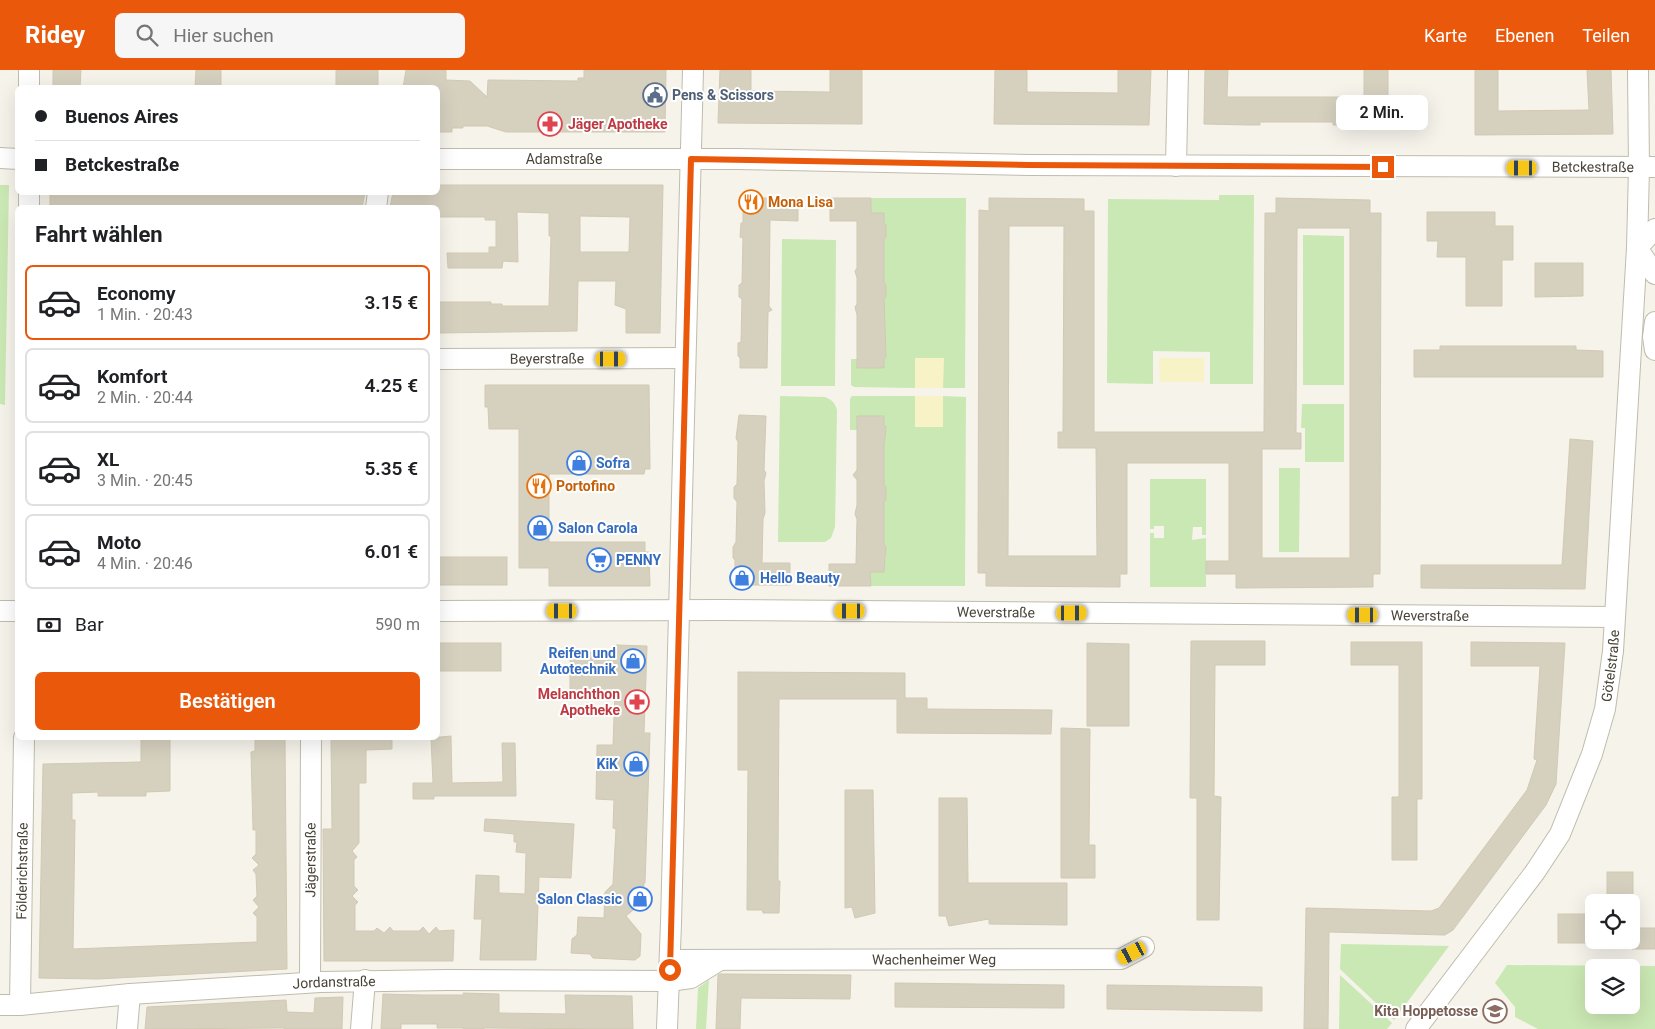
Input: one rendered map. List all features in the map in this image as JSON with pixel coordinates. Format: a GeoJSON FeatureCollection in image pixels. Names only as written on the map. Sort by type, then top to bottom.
{"type":"FeatureCollection","features":[{"type":"Feature","properties":{"kind":"street"},"geometry":{"type":"LineString","coordinates":[[29,70],[29,85]]}},
{"type":"Feature","properties":{"kind":"street"},"geometry":{"type":"LineString","coordinates":[[667,1029],[693,70]]}},
{"type":"Feature","properties":{"kind":"street"},"geometry":{"type":"LineString","coordinates":[[1176,166],[1178,70]]}},
{"type":"Feature","properties":{"kind":"street","name":"Götelstraße"},"geometry":{"type":"LineString","coordinates":[[1416,1029],[1535,872],[1560,834],[1592,754],[1604,709],[1613,651],[1637,248],[1647,168],[1638,70]]}},
{"type":"Feature","properties":{"kind":"street"},"geometry":{"type":"LineString","coordinates":[[0,158],[15,158]]}},
{"type":"Feature","properties":{"kind":"street","name":"Adamstraße"},"geometry":{"type":"LineString","coordinates":[[440,159],[691,159]]}},
{"type":"Feature","properties":{"kind":"street","name":"Betckestraße"},"geometry":{"type":"LineString","coordinates":[[691,159],[1028,165],[1647,168]]}},
{"type":"Feature","properties":{"kind":"street"},"geometry":{"type":"LineString","coordinates":[[1655,229],[1637,248],[1655,274]]}},
{"type":"Feature","properties":{"kind":"street"},"geometry":{"type":"LineString","coordinates":[[1655,322],[1653,336],[1655,350]]}},
{"type":"Feature","properties":{"kind":"street","name":"Beyerstraße"},"geometry":{"type":"LineString","coordinates":[[440,359],[686,358]]}},
{"type":"Feature","properties":{"kind":"street","name":"Weverstraße"},"geometry":{"type":"LineString","coordinates":[[440,611],[678,610],[1614,617]]}},
{"type":"Feature","properties":{"kind":"street"},"geometry":{"type":"LineString","coordinates":[[0,612],[15,611]]}},
{"type":"Feature","properties":{"kind":"street","name":"Földerichstraße"},"geometry":{"type":"LineString","coordinates":[[20,1005],[24,740]]}},
{"type":"Feature","properties":{"kind":"street","name":"Jägerstraße"},"geometry":{"type":"LineString","coordinates":[[310,982],[311,740]]}},
{"type":"Feature","properties":{"kind":"street","name":"Wachenheimer Weg"},"geometry":{"type":"LineString","coordinates":[[670,960],[1121,959],[1144,947]]}},
{"type":"Feature","properties":{"kind":"street"},"geometry":{"type":"LineString","coordinates":[[669,980],[691,978],[720,960]]}},
{"type":"Feature","properties":{"kind":"street"},"geometry":{"type":"LineString","coordinates":[[361,1029],[364,980]]}},
{"type":"Feature","properties":{"kind":"street","name":"Jordanstraße"},"geometry":{"type":"LineString","coordinates":[[0,1005],[310,982],[364,980],[669,980]]}},
{"type":"Feature","properties":{"kind":"street"},"geometry":{"type":"LineString","coordinates":[[127,1029],[130,994]]}},
{"type":"Feature","properties":{"kind":"green space"},"geometry":{"type":"Polygon","coordinates":[[[0,185],[9,185],[5,405],[0,404],[0,185]]]}},
{"type":"Feature","properties":{"kind":"green space"},"geometry":{"type":"Polygon","coordinates":[[[1219,195],[1254,195],[1253,384],[1210,384],[1210,352],[1153,351],[1153,384],[1107,383],[1108,199],[1219,200],[1219,195]]]}},
{"type":"Feature","properties":{"kind":"green space"},"geometry":{"type":"Polygon","coordinates":[[[871,198],[966,198],[965,388],[943,388],[943,358],[916,358],[915,388],[854,387],[851,385],[851,359],[857,359],[857,368],[883,368],[886,357],[886,345],[884,343],[884,213],[871,213],[871,198]]]}},
{"type":"Feature","properties":{"kind":"green space"},"geometry":{"type":"Polygon","coordinates":[[[1303,235],[1344,236],[1344,385],[1303,385],[1303,235]]]}},
{"type":"Feature","properties":{"kind":"green space"},"geometry":{"type":"Polygon","coordinates":[[[782,239],[836,240],[835,386],[781,386],[782,239]]]}},
{"type":"Feature","properties":{"kind":"green space"},"geometry":{"type":"Polygon","coordinates":[[[780,396],[825,397],[833,402],[837,410],[835,527],[831,538],[825,542],[778,542],[780,396]]]}},
{"type":"Feature","properties":{"kind":"green space"},"geometry":{"type":"Polygon","coordinates":[[[852,396],[915,396],[915,426],[942,427],[943,396],[966,397],[965,586],[871,586],[870,572],[886,559],[886,547],[884,545],[884,441],[886,427],[884,425],[884,417],[857,416],[857,430],[850,430],[850,399],[852,396]]]}},
{"type":"Feature","properties":{"kind":"green space"},"geometry":{"type":"Polygon","coordinates":[[[1302,404],[1344,404],[1344,462],[1305,462],[1305,428],[1301,428],[1302,404]]]}},
{"type":"Feature","properties":{"kind":"green space"},"geometry":{"type":"Polygon","coordinates":[[[1279,468],[1300,468],[1299,552],[1279,552],[1279,468]]]}},
{"type":"Feature","properties":{"kind":"green space"},"geometry":{"type":"Polygon","coordinates":[[[1150,479],[1206,479],[1206,535],[1202,535],[1202,527],[1193,527],[1192,540],[1206,538],[1206,587],[1150,587],[1150,533],[1154,533],[1154,538],[1164,538],[1164,526],[1154,526],[1154,529],[1150,529],[1150,479]]]}},
{"type":"Feature","properties":{"kind":"green space"},"geometry":{"type":"Polygon","coordinates":[[[1341,944],[1449,946],[1394,1020],[1340,969],[1341,944]]]}},
{"type":"Feature","properties":{"kind":"green space"},"geometry":{"type":"Polygon","coordinates":[[[1507,965],[1585,966],[1585,1014],[1640,1014],[1640,966],[1655,966],[1655,1029],[1538,1029],[1515,1017],[1515,1007],[1495,983],[1507,965]]]}},
{"type":"Feature","properties":{"kind":"green space"},"geometry":{"type":"Polygon","coordinates":[[[1340,975],[1392,1023],[1387,1029],[1339,1029],[1340,975]]]}},
{"type":"Feature","properties":{"kind":"green space"},"geometry":{"type":"Polygon","coordinates":[[[709,980],[706,1029],[696,1029],[698,988],[709,980]]]}},
{"type":"Feature","properties":{"kind":"sand"},"geometry":{"type":"Polygon","coordinates":[[[915,358],[944,358],[943,388],[915,388],[915,358]]]}},
{"type":"Feature","properties":{"kind":"sand"},"geometry":{"type":"Polygon","coordinates":[[[1159,358],[1204,358],[1204,382],[1160,382],[1159,358]]]}},
{"type":"Feature","properties":{"kind":"sand"},"geometry":{"type":"Polygon","coordinates":[[[915,396],[943,396],[943,427],[915,427],[915,396]]]}},
{"type":"Feature","properties":{"kind":"building"},"geometry":{"type":"Polygon","coordinates":[[[53,70],[81,70],[80,85],[53,85],[53,70]]]}},
{"type":"Feature","properties":{"kind":"building"},"geometry":{"type":"Polygon","coordinates":[[[196,70],[221,70],[221,85],[195,85],[196,70]]]}},
{"type":"Feature","properties":{"kind":"building"},"geometry":{"type":"Polygon","coordinates":[[[336,70],[378,70],[378,85],[336,85],[336,70]]]}},
{"type":"Feature","properties":{"kind":"building"},"geometry":{"type":"Polygon","coordinates":[[[406,70],[446,70],[446,80],[470,81],[487,97],[488,80],[578,81],[578,78],[584,78],[584,70],[666,70],[665,132],[506,132],[487,126],[463,126],[463,128],[452,128],[452,132],[440,132],[440,85],[404,85],[406,70]]]}},
{"type":"Feature","properties":{"kind":"building"},"geometry":{"type":"Polygon","coordinates":[[[720,70],[751,70],[751,91],[830,92],[830,70],[862,70],[862,124],[718,123],[720,70]]]}},
{"type":"Feature","properties":{"kind":"building"},"geometry":{"type":"Polygon","coordinates":[[[995,70],[1027,70],[1027,92],[1118,93],[1118,70],[1151,70],[1149,125],[994,124],[995,70]]]}},
{"type":"Feature","properties":{"kind":"building"},"geometry":{"type":"Polygon","coordinates":[[[1205,70],[1228,70],[1227,97],[1364,97],[1364,70],[1388,70],[1388,125],[1333,125],[1333,122],[1260,122],[1260,125],[1204,124],[1205,70]]]}},
{"type":"Feature","properties":{"kind":"building"},"geometry":{"type":"Polygon","coordinates":[[[1475,70],[1498,70],[1498,111],[1589,110],[1587,70],[1611,70],[1613,134],[1475,135],[1475,70]]]}},
{"type":"Feature","properties":{"kind":"building"},"geometry":{"type":"Polygon","coordinates":[[[440,185],[663,185],[660,333],[626,333],[626,309],[615,305],[616,281],[578,281],[577,331],[440,333],[440,302],[491,302],[491,304],[502,304],[502,306],[549,306],[551,236],[549,236],[549,213],[517,212],[518,262],[503,261],[502,268],[448,268],[447,253],[489,253],[489,247],[496,247],[496,220],[485,220],[485,217],[440,217],[440,205],[391,205],[392,195],[440,195],[440,185]],[[580,216],[580,252],[629,252],[630,217],[580,216]]]}},
{"type":"Feature","properties":{"kind":"building"},"geometry":{"type":"Polygon","coordinates":[[[50,195],[364,195],[363,205],[50,205],[50,195]]]}},
{"type":"Feature","properties":{"kind":"building"},"geometry":{"type":"Polygon","coordinates":[[[743,198],[798,198],[798,221],[770,220],[769,306],[772,310],[768,312],[767,368],[740,368],[740,358],[738,356],[738,343],[741,342],[742,299],[739,297],[739,285],[742,283],[743,238],[740,237],[741,223],[743,223],[743,198]]]}},
{"type":"Feature","properties":{"kind":"building"},"geometry":{"type":"Polygon","coordinates":[[[830,198],[871,198],[871,213],[884,213],[884,223],[886,225],[886,237],[884,239],[884,282],[886,285],[886,296],[884,300],[886,357],[884,359],[884,368],[857,368],[857,315],[855,307],[857,304],[857,278],[855,271],[857,268],[857,221],[830,221],[830,198]]]}},
{"type":"Feature","properties":{"kind":"building"},"geometry":{"type":"Polygon","coordinates":[[[989,198],[1084,199],[1084,211],[1094,211],[1094,432],[1264,432],[1265,213],[1276,213],[1276,198],[1370,200],[1370,213],[1381,213],[1380,574],[1373,574],[1373,587],[1236,588],[1236,574],[1206,574],[1206,561],[1229,561],[1229,463],[1127,463],[1127,574],[1120,574],[1120,587],[986,586],[986,573],[978,573],[979,210],[989,211],[989,198]],[[1009,226],[1008,556],[1097,556],[1096,448],[1058,448],[1058,432],[1063,432],[1064,226],[1009,226]],[[1297,228],[1296,433],[1301,433],[1301,449],[1262,449],[1262,558],[1350,558],[1350,228],[1297,228]]]}},
{"type":"Feature","properties":{"kind":"building"},"geometry":{"type":"Polygon","coordinates":[[[1427,212],[1495,212],[1495,226],[1513,226],[1513,260],[1502,260],[1502,306],[1466,306],[1466,257],[1437,257],[1438,241],[1427,241],[1427,212]]]}},
{"type":"Feature","properties":{"kind":"building"},"geometry":{"type":"Polygon","coordinates":[[[1535,263],[1583,263],[1583,296],[1535,297],[1535,263]]]}},
{"type":"Feature","properties":{"kind":"building"},"geometry":{"type":"Polygon","coordinates":[[[1440,346],[1576,346],[1576,350],[1603,351],[1603,377],[1414,377],[1414,350],[1440,350],[1440,346]]]}},
{"type":"Feature","properties":{"kind":"building"},"geometry":{"type":"Polygon","coordinates":[[[485,385],[649,385],[650,469],[645,469],[644,474],[549,474],[549,542],[645,542],[645,552],[649,552],[650,586],[549,586],[549,568],[519,568],[519,429],[489,429],[488,407],[485,407],[485,385]]]}},
{"type":"Feature","properties":{"kind":"building"},"geometry":{"type":"Polygon","coordinates":[[[739,415],[766,416],[765,513],[763,519],[762,563],[790,563],[790,585],[735,585],[733,547],[736,542],[737,502],[734,498],[734,487],[737,484],[738,442],[736,438],[739,415]]]}},
{"type":"Feature","properties":{"kind":"building"},"geometry":{"type":"Polygon","coordinates":[[[857,416],[884,416],[884,426],[886,426],[884,443],[886,500],[884,501],[884,544],[886,547],[884,572],[870,572],[871,586],[829,586],[829,564],[856,564],[857,519],[855,514],[857,480],[853,475],[857,470],[857,416]]]}},
{"type":"Feature","properties":{"kind":"building"},"geometry":{"type":"Polygon","coordinates":[[[1570,439],[1593,441],[1585,589],[1421,588],[1421,565],[1562,565],[1570,439]]]}},
{"type":"Feature","properties":{"kind":"building"},"geometry":{"type":"Polygon","coordinates":[[[440,557],[507,557],[507,585],[440,585],[440,557]]]}},
{"type":"Feature","properties":{"kind":"building"},"geometry":{"type":"Polygon","coordinates":[[[1191,641],[1265,641],[1265,665],[1215,665],[1214,796],[1221,797],[1219,920],[1197,920],[1197,798],[1190,798],[1191,641]]]}},
{"type":"Feature","properties":{"kind":"building"},"geometry":{"type":"Polygon","coordinates":[[[1351,642],[1422,642],[1422,799],[1417,799],[1417,860],[1392,860],[1392,797],[1399,797],[1399,665],[1351,665],[1351,642]]]}},
{"type":"Feature","properties":{"kind":"building"},"geometry":{"type":"Polygon","coordinates":[[[1471,642],[1565,643],[1556,784],[1546,805],[1453,930],[1445,935],[1329,932],[1328,1029],[1304,1029],[1306,908],[1431,911],[1439,908],[1527,790],[1537,760],[1534,759],[1540,666],[1471,666],[1471,642]]]}},
{"type":"Feature","properties":{"kind":"building"},"geometry":{"type":"Polygon","coordinates":[[[440,643],[501,643],[501,671],[440,671],[440,643]]]}},
{"type":"Feature","properties":{"kind":"building"},"geometry":{"type":"Polygon","coordinates":[[[1087,643],[1129,644],[1129,726],[1087,726],[1087,643]]]}},
{"type":"Feature","properties":{"kind":"building"},"geometry":{"type":"Polygon","coordinates":[[[616,645],[647,646],[644,733],[650,733],[645,883],[643,902],[626,916],[641,934],[640,956],[635,960],[593,958],[590,954],[571,953],[572,939],[577,935],[578,917],[604,918],[605,892],[613,884],[616,829],[613,828],[614,800],[596,799],[597,745],[613,745],[615,691],[570,691],[570,652],[615,653],[616,645]]]}},
{"type":"Feature","properties":{"kind":"building"},"geometry":{"type":"Polygon","coordinates":[[[738,672],[905,673],[905,698],[927,698],[927,709],[1052,710],[1051,734],[897,733],[897,699],[779,699],[779,913],[747,910],[748,770],[738,770],[738,672]]]}},
{"type":"Feature","properties":{"kind":"building"},"geometry":{"type":"Polygon","coordinates":[[[1061,728],[1090,729],[1089,845],[1095,845],[1095,878],[1061,878],[1061,728]]]}},
{"type":"Feature","properties":{"kind":"building"},"geometry":{"type":"Polygon","coordinates":[[[451,736],[452,783],[503,782],[502,743],[515,743],[516,796],[434,796],[434,799],[413,799],[413,783],[433,783],[431,740],[440,740],[440,737],[451,736]]]}},
{"type":"Feature","properties":{"kind":"building"},"geometry":{"type":"Polygon","coordinates":[[[141,740],[170,740],[170,791],[146,792],[146,796],[98,796],[98,792],[72,793],[72,820],[75,820],[73,949],[257,942],[257,917],[253,913],[259,907],[253,900],[257,896],[256,874],[253,870],[259,865],[252,858],[256,854],[256,830],[253,830],[251,752],[255,751],[255,740],[285,740],[287,969],[98,979],[39,978],[43,764],[141,762],[141,740]]]}},
{"type":"Feature","properties":{"kind":"building"},"geometry":{"type":"Polygon","coordinates":[[[331,740],[392,740],[392,749],[366,750],[366,783],[359,783],[359,843],[352,851],[357,857],[354,860],[354,886],[358,890],[352,896],[358,902],[355,905],[355,931],[374,931],[377,928],[384,933],[390,927],[393,931],[419,931],[423,927],[429,934],[436,927],[439,931],[454,930],[453,961],[324,961],[323,829],[332,829],[331,740]]]}},
{"type":"Feature","properties":{"kind":"building"},"geometry":{"type":"Polygon","coordinates":[[[845,790],[873,790],[875,913],[855,918],[852,907],[845,908],[845,790]]]}},
{"type":"Feature","properties":{"kind":"building"},"geometry":{"type":"Polygon","coordinates":[[[939,798],[967,798],[968,883],[1067,883],[1067,925],[989,924],[989,919],[949,926],[946,916],[939,916],[939,798]]]}},
{"type":"Feature","properties":{"kind":"building"},"geometry":{"type":"Polygon","coordinates":[[[485,819],[574,824],[571,878],[539,877],[536,960],[480,960],[482,919],[474,919],[476,875],[499,876],[499,893],[525,894],[526,853],[516,852],[517,842],[514,842],[514,834],[484,831],[485,819]]]}},
{"type":"Feature","properties":{"kind":"building"},"geometry":{"type":"Polygon","coordinates":[[[1607,872],[1633,872],[1633,894],[1607,894],[1607,872]]]}},
{"type":"Feature","properties":{"kind":"building"},"geometry":{"type":"Polygon","coordinates":[[[1558,914],[1585,914],[1585,943],[1558,943],[1558,914]]]}},
{"type":"Feature","properties":{"kind":"building"},"geometry":{"type":"Polygon","coordinates":[[[1640,928],[1655,928],[1655,949],[1640,949],[1640,928]]]}},
{"type":"Feature","properties":{"kind":"building"},"geometry":{"type":"Polygon","coordinates":[[[718,975],[851,975],[850,999],[741,998],[740,1029],[716,1029],[718,975]]]}},
{"type":"Feature","properties":{"kind":"building"},"geometry":{"type":"Polygon","coordinates":[[[895,983],[1064,985],[1064,1008],[895,1007],[895,983]]]}},
{"type":"Feature","properties":{"kind":"building"},"geometry":{"type":"Polygon","coordinates":[[[1107,985],[1262,987],[1262,1011],[1107,1009],[1107,985]]]}},
{"type":"Feature","properties":{"kind":"building"},"geometry":{"type":"Polygon","coordinates":[[[463,993],[499,994],[499,1013],[566,1014],[565,995],[632,996],[633,1029],[463,1029],[437,1028],[437,1024],[401,1024],[401,1029],[381,1029],[383,994],[464,995],[463,993]]]}},
{"type":"Feature","properties":{"kind":"building"},"geometry":{"type":"Polygon","coordinates":[[[343,997],[342,1029],[145,1029],[147,1007],[286,1000],[287,1012],[314,1013],[315,998],[343,997]]]}},
{"type":"Feature","properties":{"kind":"place","name":"Pens & Scissors"},"geometry":{"type":"Point","coordinates":[655,95]}},
{"type":"Feature","properties":{"kind":"place","name":"Jäger Apotheke"},"geometry":{"type":"Point","coordinates":[550,124]}},
{"type":"Feature","properties":{"kind":"place","name":"Mona Lisa"},"geometry":{"type":"Point","coordinates":[751,202]}},
{"type":"Feature","properties":{"kind":"place","name":"Sofra"},"geometry":{"type":"Point","coordinates":[579,463]}},
{"type":"Feature","properties":{"kind":"place","name":"Portofino"},"geometry":{"type":"Point","coordinates":[539,486]}},
{"type":"Feature","properties":{"kind":"place","name":"Salon Carola"},"geometry":{"type":"Point","coordinates":[540,528]}},
{"type":"Feature","properties":{"kind":"place","name":"PENNY"},"geometry":{"type":"Point","coordinates":[599,560]}},
{"type":"Feature","properties":{"kind":"place","name":"Hello Beauty"},"geometry":{"type":"Point","coordinates":[742,578]}},
{"type":"Feature","properties":{"kind":"place","name":"Reifen und Autotechnik"},"geometry":{"type":"Point","coordinates":[633,661]}},
{"type":"Feature","properties":{"kind":"place","name":"Melanchthon Apotheke"},"geometry":{"type":"Point","coordinates":[637,702]}},
{"type":"Feature","properties":{"kind":"place","name":"KiK"},"geometry":{"type":"Point","coordinates":[636,764]}},
{"type":"Feature","properties":{"kind":"place","name":"Salon Classic"},"geometry":{"type":"Point","coordinates":[640,899]}},
{"type":"Feature","properties":{"kind":"place","name":"Kita Hoppetosse"},"geometry":{"type":"Point","coordinates":[1495,1011]}},
{"type":"Feature","properties":{"kind":"route"},"geometry":{"type":"LineString","coordinates":[[670,970],[691,159],[1028,165],[1383,167]]}}]}
